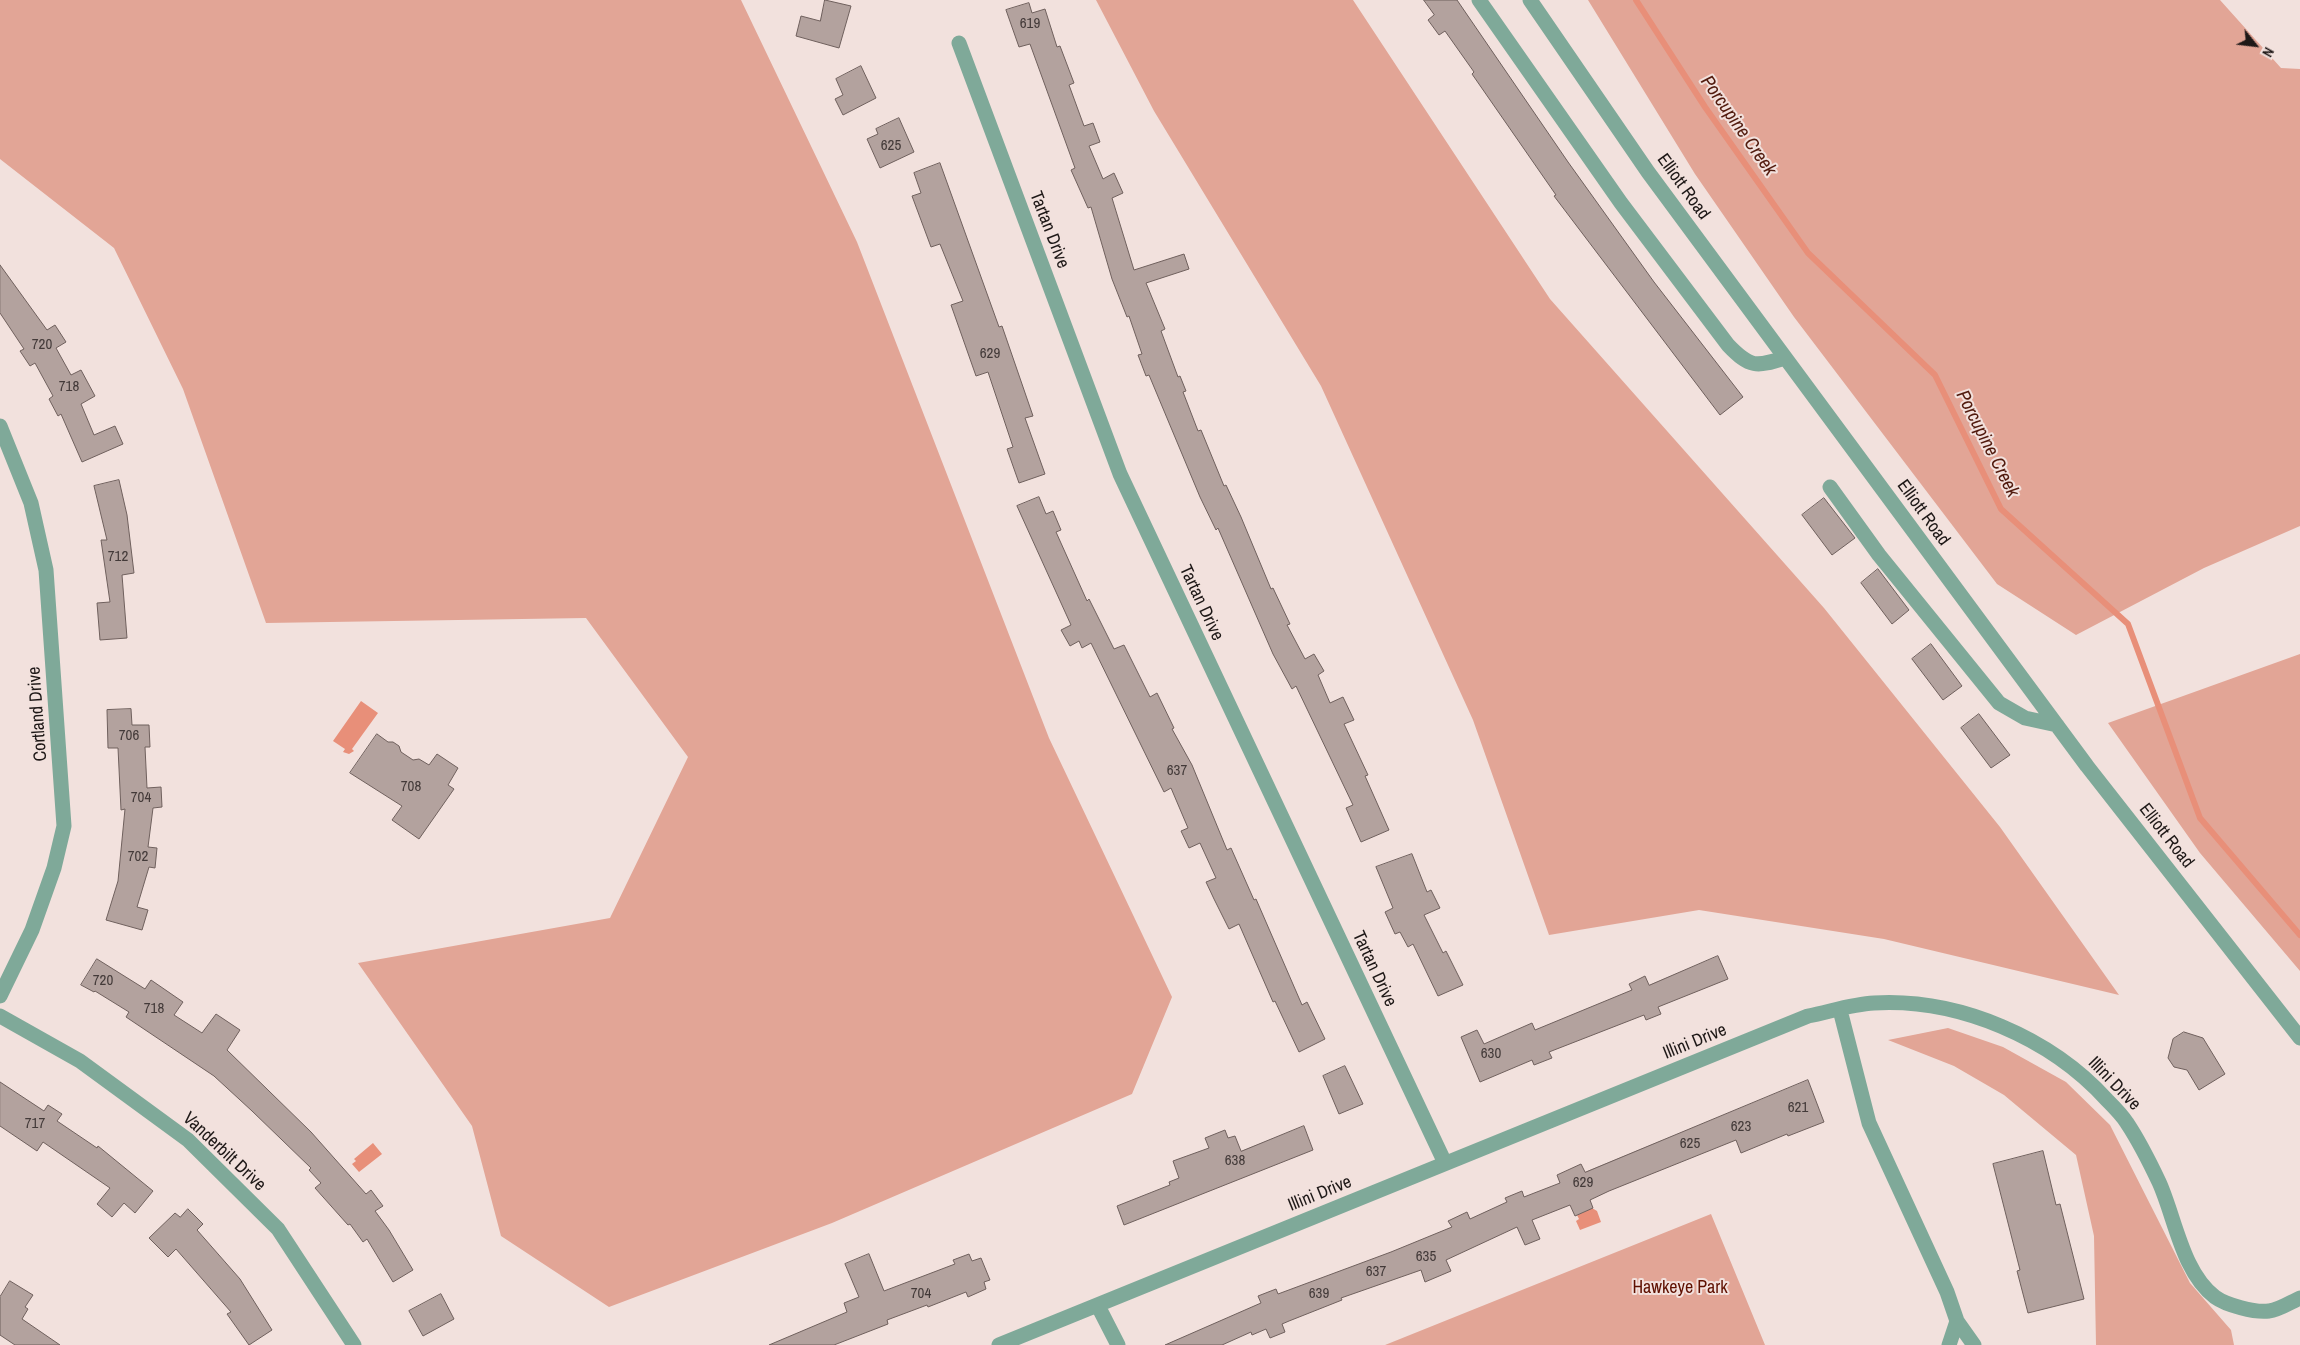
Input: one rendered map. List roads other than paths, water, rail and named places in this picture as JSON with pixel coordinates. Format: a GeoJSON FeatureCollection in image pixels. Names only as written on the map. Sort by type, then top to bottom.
{"type":"FeatureCollection","features":[{"type":"Feature","properties":{"kind":"street"},"geometry":{"type":"LineString","coordinates":[[1479,0],[1621,203],[1728,346],[1742,360],[1754,364],[1764,365],[1785,358]]}},
{"type":"Feature","properties":{"kind":"street","name":"Elliott Road"},"geometry":{"type":"LineString","coordinates":[[1530,0],[1648,172],[2057,725],[2300,1038]]}},
{"type":"Feature","properties":{"kind":"street","name":"Tartan Drive"},"geometry":{"type":"LineString","coordinates":[[959,44],[1120,474],[1445,1163]]}},
{"type":"Feature","properties":{"kind":"street","name":"Cortland Drive"},"geometry":{"type":"LineString","coordinates":[[0,426],[31,503],[46,570],[64,826],[54,868],[32,930],[0,996]]}},
{"type":"Feature","properties":{"kind":"street"},"geometry":{"type":"LineString","coordinates":[[1830,487],[1879,555],[1999,703],[2025,718],[2057,725]]}},
{"type":"Feature","properties":{"kind":"street","name":"Illini Drive"},"geometry":{"type":"LineString","coordinates":[[999,1345],[1808,1016],[1874,1003],[1936,1007],[1968,1015],[2013,1033],[2064,1060],[2092,1084],[2126,1122],[2160,1183],[2180,1243],[2195,1273],[2215,1297],[2238,1307],[2269,1311],[2300,1298]]}},
{"type":"Feature","properties":{"kind":"street"},"geometry":{"type":"LineString","coordinates":[[1840,1010],[1868,1122],[1947,1292],[1957,1321],[1974,1345]]}},
{"type":"Feature","properties":{"kind":"street","name":"Vanderbilt Drive"},"geometry":{"type":"LineString","coordinates":[[0,1016],[80,1061],[188,1140],[278,1229],[354,1345]]}},
{"type":"Feature","properties":{"kind":"street"},"geometry":{"type":"LineString","coordinates":[[1098,1306],[1118,1345]]}},
{"type":"Feature","properties":{"kind":"street"},"geometry":{"type":"LineString","coordinates":[[1949,1345],[1957,1321]]}},
{"type":"Feature","properties":{"kind":"waterway","name":"Porcupine Creek"},"geometry":{"type":"LineString","coordinates":[[1636,0],[1705,107],[1808,253],[1935,375],[2001,509],[2128,624],[2200,818],[2300,935]]}},
{"type":"Feature","properties":{"kind":"park label","name":"Hawkeye Park"},"geometry":{"type":"Point","coordinates":[1680,1288]}}]}
